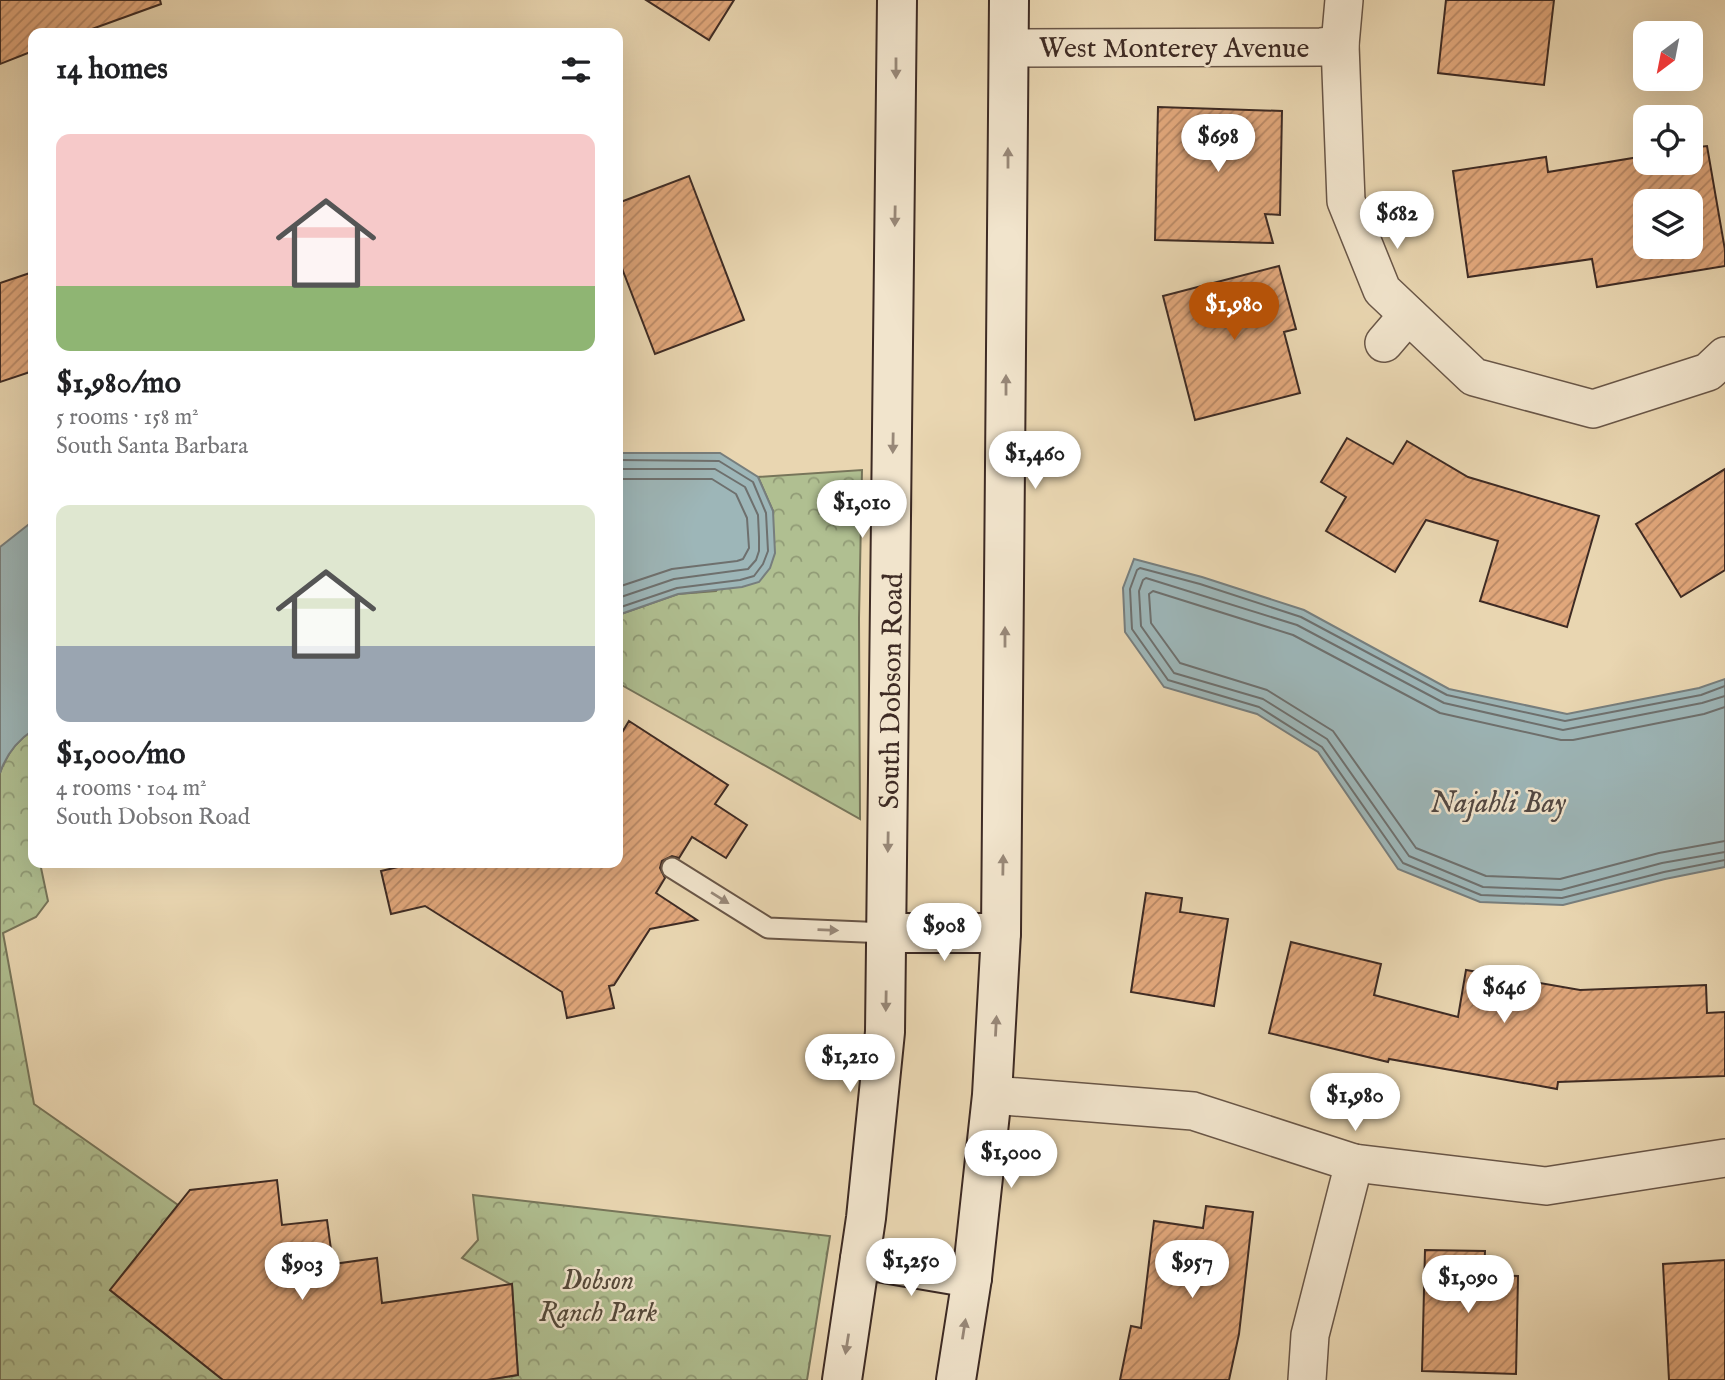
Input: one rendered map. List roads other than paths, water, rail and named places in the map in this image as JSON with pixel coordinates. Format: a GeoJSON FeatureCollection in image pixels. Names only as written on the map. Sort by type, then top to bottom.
{"type":"FeatureCollection","features":[{"type":"Feature","properties":{"kind":"main road","name":"South Dobson Road"},"geometry":{"type":"LineString","coordinates":[[842,1380],[860,1259],[884,1055],[897,0]]}},
{"type":"Feature","properties":{"kind":"main road"},"geometry":{"type":"LineString","coordinates":[[956,1380],[972,1278],[992,1095],[1001,933],[1009,0]]}},
{"type":"Feature","properties":{"kind":"main road"},"geometry":{"type":"LineString","coordinates":[[887,933],[1001,933]]}},
{"type":"Feature","properties":{"kind":"main road"},"geometry":{"type":"LineString","coordinates":[[860,1259],[972,1278]]}},
{"type":"Feature","properties":{"kind":"street"},"geometry":{"type":"LineString","coordinates":[[1344,0],[1340,45],[1346,201],[1382,290],[1474,377],[1593,409],[1708,372],[1725,356]]}},
{"type":"Feature","properties":{"kind":"street","name":"West Monterey Avenue"},"geometry":{"type":"LineString","coordinates":[[1009,48],[1340,45]]}},
{"type":"Feature","properties":{"kind":"street"},"geometry":{"type":"LineString","coordinates":[[1384,343],[1408,315]]}},
{"type":"Feature","properties":{"kind":"street"},"geometry":{"type":"LineString","coordinates":[[992,1095],[1193,1111],[1354,1163],[1546,1186],[1725,1158]]}},
{"type":"Feature","properties":{"kind":"street"},"geometry":{"type":"LineString","coordinates":[[1307,1380],[1310,1335],[1354,1163]]}},
{"type":"Feature","properties":{"kind":"lane"},"geometry":{"type":"LineString","coordinates":[[672,869],[768,928],[887,933]]}},
{"type":"Feature","properties":{"kind":"water"},"geometry":{"type":"Polygon","coordinates":[[[623,453],[720,453],[758,477],[773,511],[775,553],[770,568],[759,582],[742,587],[678,594],[623,613],[623,453]]]}},
{"type":"Feature","properties":{"kind":"water"},"geometry":{"type":"Polygon","coordinates":[[[28,525],[28,734],[13,748],[0,773],[0,547],[28,525]]]}},
{"type":"Feature","properties":{"kind":"water","name":"Najahli Bay"},"geometry":{"type":"Polygon","coordinates":[[[1134,559],[1202,577],[1304,610],[1449,689],[1567,714],[1699,688],[1725,679],[1725,867],[1563,905],[1480,902],[1398,869],[1318,752],[1257,714],[1164,687],[1125,632],[1123,588],[1134,559]]]}},
{"type":"Feature","properties":{"kind":"park label","name":"Dobson Ranch Park"},"geometry":{"type":"Point","coordinates":[598,1295]}}]}
